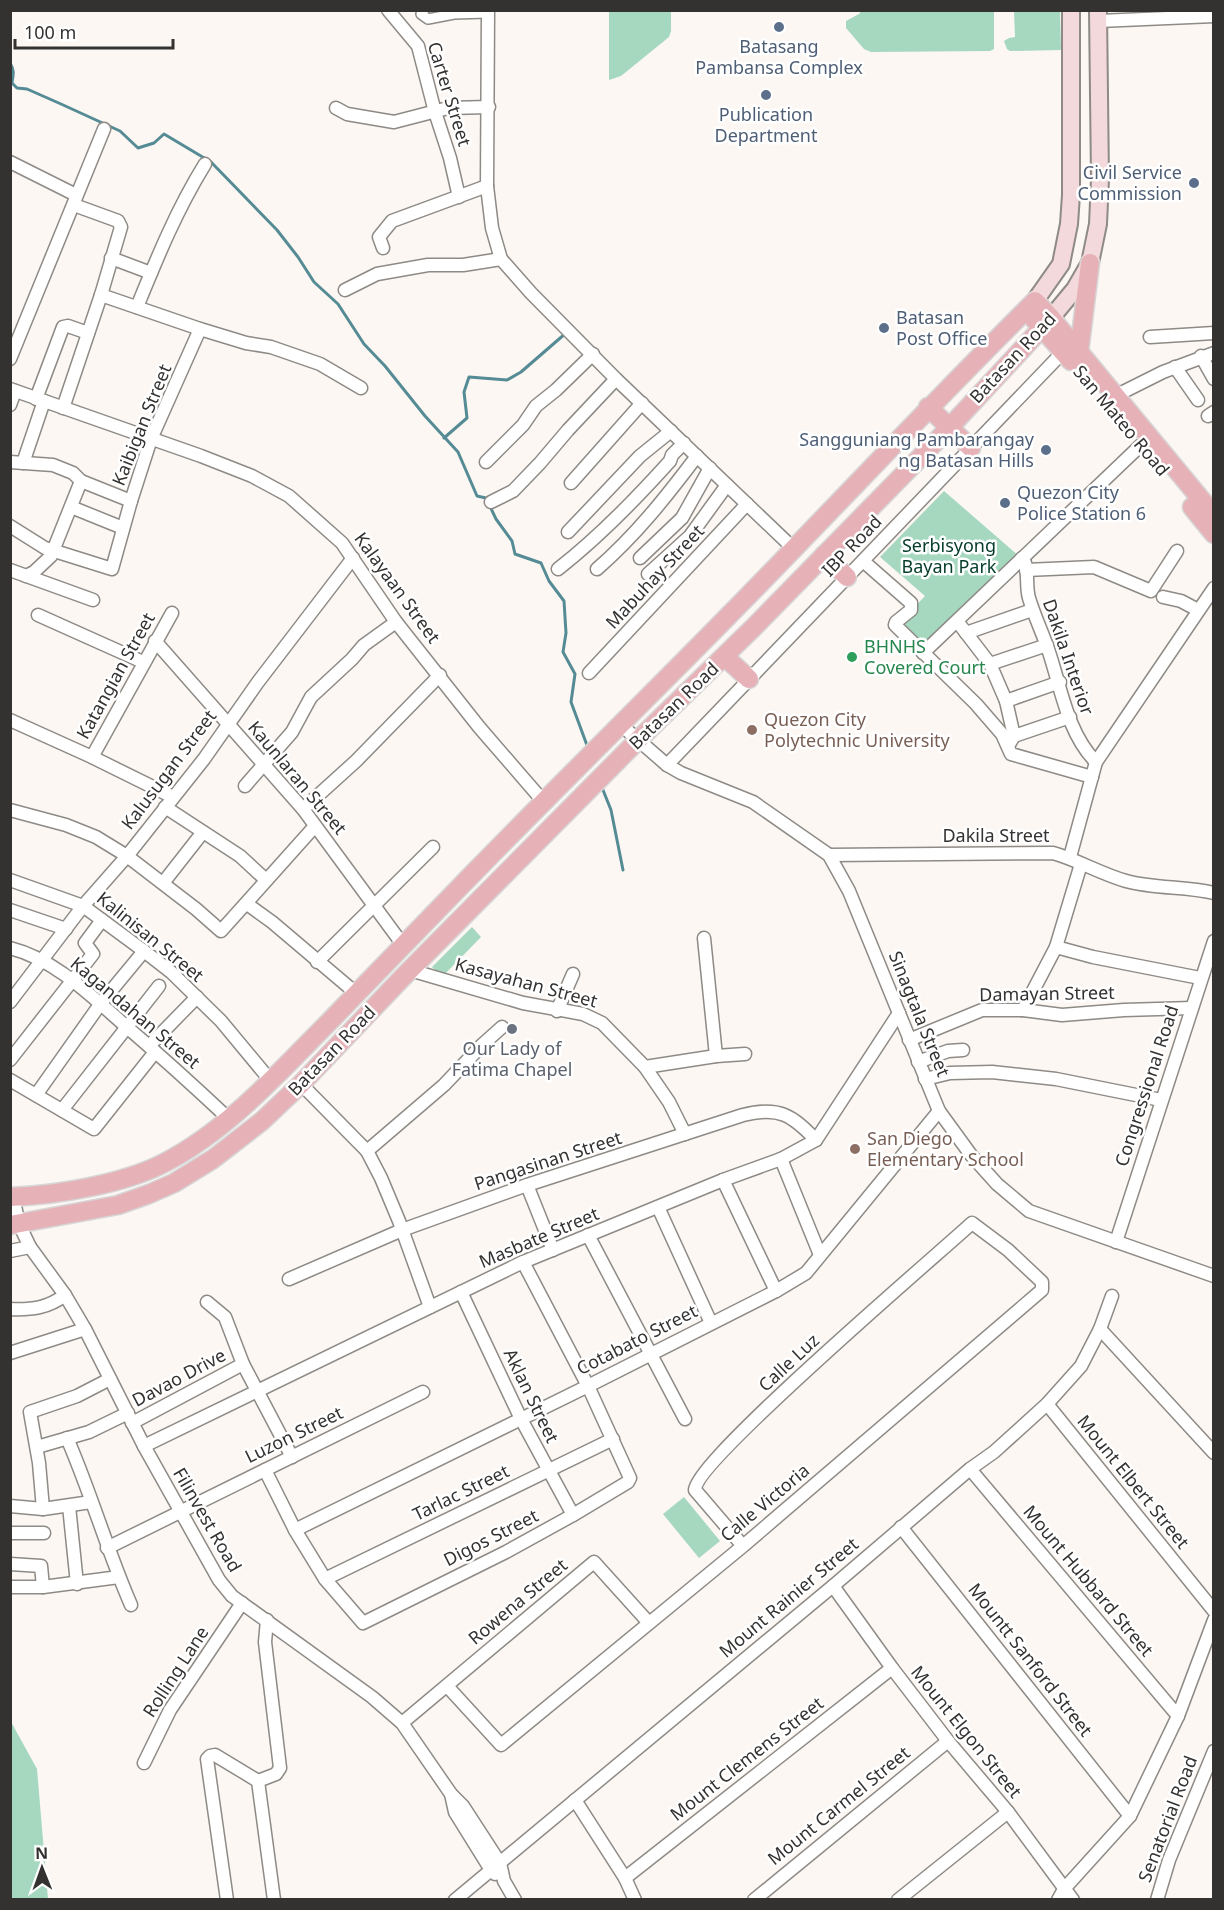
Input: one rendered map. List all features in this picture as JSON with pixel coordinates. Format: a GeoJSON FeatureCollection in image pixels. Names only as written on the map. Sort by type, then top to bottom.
{"type":"FeatureCollection","features":[{"type":"Feature","properties":{"kind":"main road","name":"Batasan Road"},"geometry":{"type":"LineString","coordinates":[[15,1225],[118,1204],[174,1183],[236,1143],[302,1084],[410,970],[638,740],[724,657],[925,452],[923,436],[1030,305],[1060,264],[1069,224],[1071,195],[1071,10]]}},
{"type":"Feature","properties":{"kind":"main road","name":"Batasan Road"},"geometry":{"type":"LineString","coordinates":[[12,1197],[40,1195],[113,1182],[142,1173],[166,1162],[229,1119],[357,994],[543,801],[800,543],[938,416],[1047,322],[1075,289],[1090,263],[1099,213],[1099,16]]}},
{"type":"Feature","properties":{"kind":"main road"},"geometry":{"type":"LineString","coordinates":[[1072,53],[1099,48]]}},
{"type":"Feature","properties":{"kind":"main road"},"geometry":{"type":"LineString","coordinates":[[1072,352],[1090,263]]}},
{"type":"Feature","properties":{"kind":"main road","name":"San Mateo Road"},"geometry":{"type":"LineString","coordinates":[[1030,305],[1072,352],[1142,445],[1214,534]]}},
{"type":"Feature","properties":{"kind":"main road","name":"San Mateo Road"},"geometry":{"type":"LineString","coordinates":[[1072,352],[1115,396],[1214,515]]}},
{"type":"Feature","properties":{"kind":"main road"},"geometry":{"type":"LineString","coordinates":[[938,416],[971,448]]}},
{"type":"Feature","properties":{"kind":"main road"},"geometry":{"type":"LineString","coordinates":[[800,543],[811,549],[806,574]]}},
{"type":"Feature","properties":{"kind":"main road"},"geometry":{"type":"LineString","coordinates":[[824,555],[847,577]]}},
{"type":"Feature","properties":{"kind":"main road"},"geometry":{"type":"LineString","coordinates":[[724,657],[749,679]]}},
{"type":"Feature","properties":{"kind":"street","name":"Carter Street"},"geometry":{"type":"LineString","coordinates":[[388,10],[418,46],[459,196]]}},
{"type":"Feature","properties":{"kind":"street"},"geometry":{"type":"LineString","coordinates":[[423,12],[429,19],[454,14],[488,12],[487,186],[492,228],[501,259],[531,293],[616,379],[747,504],[800,543]]}},
{"type":"Feature","properties":{"kind":"street"},"geometry":{"type":"LineString","coordinates":[[1099,16],[1214,16]]}},
{"type":"Feature","properties":{"kind":"street"},"geometry":{"type":"LineString","coordinates":[[336,108],[347,114],[394,122],[448,108],[489,107]]}},
{"type":"Feature","properties":{"kind":"street"},"geometry":{"type":"LineString","coordinates":[[10,359],[104,129]]}},
{"type":"Feature","properties":{"kind":"street"},"geometry":{"type":"LineString","coordinates":[[10,162],[75,200],[120,222],[121,227],[101,295],[63,408]]}},
{"type":"Feature","properties":{"kind":"street"},"geometry":{"type":"LineString","coordinates":[[137,307],[186,195],[205,164]]}},
{"type":"Feature","properties":{"kind":"street"},"geometry":{"type":"LineString","coordinates":[[383,248],[378,237],[392,221],[487,186]]}},
{"type":"Feature","properties":{"kind":"street"},"geometry":{"type":"LineString","coordinates":[[111,258],[151,273]]}},
{"type":"Feature","properties":{"kind":"street"},"geometry":{"type":"LineString","coordinates":[[345,290],[378,274],[428,265],[463,265],[501,259]]}},
{"type":"Feature","properties":{"kind":"street"},"geometry":{"type":"LineString","coordinates":[[101,295],[200,329],[246,343],[271,347],[320,364],[361,388]]}},
{"type":"Feature","properties":{"kind":"street"},"geometry":{"type":"LineString","coordinates":[[88,333],[68,326],[63,327],[17,462],[54,465],[73,473],[81,481],[130,501]]}},
{"type":"Feature","properties":{"kind":"street","name":"Kaibigan Street"},"geometry":{"type":"LineString","coordinates":[[52,551],[112,569],[130,501],[151,439],[200,329]]}},
{"type":"Feature","properties":{"kind":"street"},"geometry":{"type":"LineString","coordinates":[[1150,337],[1214,333]]}},
{"type":"Feature","properties":{"kind":"street","name":"IBP Road"},"geometry":{"type":"LineString","coordinates":[[667,765],[971,448],[1072,352]]}},
{"type":"Feature","properties":{"kind":"street"},"geometry":{"type":"LineString","coordinates":[[1115,396],[1175,367],[1214,352]]}},
{"type":"Feature","properties":{"kind":"street"},"geometry":{"type":"LineString","coordinates":[[486,462],[523,425],[536,406],[593,354]]}},
{"type":"Feature","properties":{"kind":"street"},"geometry":{"type":"LineString","coordinates":[[1201,356],[1214,379]]}},
{"type":"Feature","properties":{"kind":"street"},"geometry":{"type":"LineString","coordinates":[[1175,367],[1198,400]]}},
{"type":"Feature","properties":{"kind":"street"},"geometry":{"type":"LineString","coordinates":[[491,502],[513,491],[616,379]]}},
{"type":"Feature","properties":{"kind":"street"},"geometry":{"type":"LineString","coordinates":[[10,405],[13,390]]}},
{"type":"Feature","properties":{"kind":"street","name":"Kalayaan Street"},"geometry":{"type":"LineString","coordinates":[[13,390],[252,476],[289,496],[342,543],[396,622],[479,727],[543,801]]}},
{"type":"Feature","properties":{"kind":"street"},"geometry":{"type":"LineString","coordinates":[[571,483],[642,403]]}},
{"type":"Feature","properties":{"kind":"street"},"geometry":{"type":"LineString","coordinates":[[568,532],[640,456],[671,431]]}},
{"type":"Feature","properties":{"kind":"street"},"geometry":{"type":"LineString","coordinates":[[558,569],[596,538],[670,461],[672,455],[684,443]]}},
{"type":"Feature","properties":{"kind":"street"},"geometry":{"type":"LineString","coordinates":[[923,653],[1024,564],[1142,445]]}},
{"type":"Feature","properties":{"kind":"street"},"geometry":{"type":"LineString","coordinates":[[597,569],[651,517],[697,456]]}},
{"type":"Feature","properties":{"kind":"street"},"geometry":{"type":"LineString","coordinates":[[640,558],[682,518],[710,468]]}},
{"type":"Feature","properties":{"kind":"street"},"geometry":{"type":"LineString","coordinates":[[26,576],[45,563],[52,551],[81,481]]}},
{"type":"Feature","properties":{"kind":"street"},"geometry":{"type":"LineString","coordinates":[[648,574],[690,536],[727,485]]}},
{"type":"Feature","properties":{"kind":"street","name":"Mabuhay Street"},"geometry":{"type":"LineString","coordinates":[[589,674],[747,504]]}},
{"type":"Feature","properties":{"kind":"street"},"geometry":{"type":"LineString","coordinates":[[71,507],[123,528]]}},
{"type":"Feature","properties":{"kind":"street"},"geometry":{"type":"LineString","coordinates":[[10,526],[52,551]]}},
{"type":"Feature","properties":{"kind":"street"},"geometry":{"type":"LineString","coordinates":[[1024,564],[1094,567],[1151,591],[1177,551]]}},
{"type":"Feature","properties":{"kind":"street","name":"Kalusugan Street"},"geometry":{"type":"LineString","coordinates":[[13,994],[204,759],[228,723],[353,558]]}},
{"type":"Feature","properties":{"kind":"street"},"geometry":{"type":"LineString","coordinates":[[863,561],[911,603],[910,610],[895,625],[1011,741]]}},
{"type":"Feature","properties":{"kind":"street","name":"Dakila Interior"},"geometry":{"type":"LineString","coordinates":[[1024,564],[1032,610],[1047,645],[1070,717],[1080,743],[1096,762]]}},
{"type":"Feature","properties":{"kind":"street"},"geometry":{"type":"LineString","coordinates":[[10,570],[93,600]]}},
{"type":"Feature","properties":{"kind":"street","name":"Dakila Street"},"geometry":{"type":"LineString","coordinates":[[829,855],[1053,853],[1076,860],[1096,762],[1214,588]]}},
{"type":"Feature","properties":{"kind":"street"},"geometry":{"type":"LineString","coordinates":[[1163,597],[1198,610]]}},
{"type":"Feature","properties":{"kind":"street"},"geometry":{"type":"LineString","coordinates":[[966,633],[1032,610]]}},
{"type":"Feature","properties":{"kind":"street","name":"Katangian Street"},"geometry":{"type":"LineString","coordinates":[[92,756],[172,612]]}},
{"type":"Feature","properties":{"kind":"street"},"geometry":{"type":"LineString","coordinates":[[38,615],[143,662]]}},
{"type":"Feature","properties":{"kind":"street"},"geometry":{"type":"LineString","coordinates":[[957,621],[990,664],[1006,701],[1011,754],[1092,777]]}},
{"type":"Feature","properties":{"kind":"street"},"geometry":{"type":"LineString","coordinates":[[245,786],[292,732],[312,697],[364,645],[396,622]]}},
{"type":"Feature","properties":{"kind":"street","name":"Kaunlaran Street"},"geometry":{"type":"LineString","coordinates":[[155,641],[303,809],[403,945]]}},
{"type":"Feature","properties":{"kind":"street"},"geometry":{"type":"LineString","coordinates":[[990,664],[1047,645]]}},
{"type":"Feature","properties":{"kind":"street"},"geometry":{"type":"LineString","coordinates":[[303,809],[356,761],[440,675]]}},
{"type":"Feature","properties":{"kind":"street"},"geometry":{"type":"LineString","coordinates":[[1006,701],[1060,682]]}},
{"type":"Feature","properties":{"kind":"street"},"geometry":{"type":"LineString","coordinates":[[1011,741],[1070,717]]}},
{"type":"Feature","properties":{"kind":"street"},"geometry":{"type":"LineString","coordinates":[[10,720],[92,756],[169,802],[203,832],[240,856],[266,880]]}},
{"type":"Feature","properties":{"kind":"street","name":"Sinagtala Street"},"geometry":{"type":"LineString","coordinates":[[621,725],[667,765],[681,773],[753,802],[829,855],[849,891],[939,1111],[977,1162],[998,1184],[1029,1211],[1214,1276]]}},
{"type":"Feature","properties":{"kind":"street"},"geometry":{"type":"LineString","coordinates":[[10,810],[66,825],[96,837],[127,856],[221,931],[315,826]]}},
{"type":"Feature","properties":{"kind":"street"},"geometry":{"type":"LineString","coordinates":[[163,884],[203,832]]}},
{"type":"Feature","properties":{"kind":"street"},"geometry":{"type":"LineString","coordinates":[[317,962],[433,847]]}},
{"type":"Feature","properties":{"kind":"street"},"geometry":{"type":"LineString","coordinates":[[1023,1010],[1056,947],[1076,860],[1127,881],[1164,888],[1204,890],[1214,893]]}},
{"type":"Feature","properties":{"kind":"street","name":"Kalinisan Street"},"geometry":{"type":"LineString","coordinates":[[10,880],[83,906],[144,951],[171,972],[221,1021],[270,1080]]}},
{"type":"Feature","properties":{"kind":"street"},"geometry":{"type":"LineString","coordinates":[[247,904],[272,922],[357,994]]}},
{"type":"Feature","properties":{"kind":"street"},"geometry":{"type":"LineString","coordinates":[[10,910],[66,929]]}},
{"type":"Feature","properties":{"kind":"street"},"geometry":{"type":"LineString","coordinates":[[10,1060],[93,954],[85,943],[102,920]]}},
{"type":"Feature","properties":{"kind":"street"},"geometry":{"type":"LineString","coordinates":[[704,938],[716,1056]]}},
{"type":"Feature","properties":{"kind":"street","name":"Congressional Road"},"geometry":{"type":"LineString","coordinates":[[1116,1242],[1161,1100],[1206,974],[1214,942]]}},
{"type":"Feature","properties":{"kind":"street"},"geometry":{"type":"LineString","coordinates":[[1056,947],[1093,957],[1206,974]]}},
{"type":"Feature","properties":{"kind":"street","name":"Kagandahan Street"},"geometry":{"type":"LineString","coordinates":[[10,948],[42,961],[101,1003],[229,1119]]}},
{"type":"Feature","properties":{"kind":"street"},"geometry":{"type":"LineString","coordinates":[[36,1095],[101,1003],[144,951]]}},
{"type":"Feature","properties":{"kind":"street","name":"Kasayahan Street"},"geometry":{"type":"LineString","coordinates":[[410,970],[523,1003],[583,1014],[602,1023],[645,1068],[669,1102],[685,1134]]}},
{"type":"Feature","properties":{"kind":"street"},"geometry":{"type":"LineString","coordinates":[[557,1011],[573,974]]}},
{"type":"Feature","properties":{"kind":"street"},"geometry":{"type":"LineString","coordinates":[[62,1110],[159,986]]}},
{"type":"Feature","properties":{"kind":"street"},"geometry":{"type":"LineString","coordinates":[[10,1080],[94,1129],[152,1049],[197,997]]}},
{"type":"Feature","properties":{"kind":"street","name":"Damayan Street"},"geometry":{"type":"LineString","coordinates":[[909,1040],[982,1010],[1023,1010],[1062,1015],[1192,1008]]}},
{"type":"Feature","properties":{"kind":"street","name":"Masbate Street"},"geometry":{"type":"LineString","coordinates":[[144,1446],[523,1262],[723,1180],[781,1159],[816,1140],[899,1013]]}},
{"type":"Feature","properties":{"kind":"street"},"geometry":{"type":"LineString","coordinates":[[367,1151],[444,1085],[502,1027]]}},
{"type":"Feature","properties":{"kind":"street"},"geometry":{"type":"LineString","coordinates":[[918,1062],[948,1051],[963,1050]]}},
{"type":"Feature","properties":{"kind":"street"},"geometry":{"type":"LineString","coordinates":[[645,1068],[716,1056],[746,1054]]}},
{"type":"Feature","properties":{"kind":"street"},"geometry":{"type":"LineString","coordinates":[[925,1079],[950,1073],[992,1072],[1056,1079],[1161,1100]]}},
{"type":"Feature","properties":{"kind":"street"},"geometry":{"type":"LineString","coordinates":[[302,1084],[367,1151],[385,1187],[430,1307]]}},
{"type":"Feature","properties":{"kind":"street","name":"Pangasinan Street"},"geometry":{"type":"LineString","coordinates":[[289,1279],[402,1230],[527,1185],[758,1111],[782,1113],[798,1121],[816,1140]]}},
{"type":"Feature","properties":{"kind":"street","name":"Cotabato Street"},"geometry":{"type":"LineString","coordinates":[[295,1530],[588,1386],[776,1291],[806,1273],[939,1111]]}},
{"type":"Feature","properties":{"kind":"street"},"geometry":{"type":"LineString","coordinates":[[781,1159],[820,1256]]}},
{"type":"Feature","properties":{"kind":"street"},"geometry":{"type":"LineString","coordinates":[[723,1180],[776,1291]]}},
{"type":"Feature","properties":{"kind":"street"},"geometry":{"type":"LineString","coordinates":[[527,1185],[554,1250]]}},
{"type":"Feature","properties":{"kind":"street","name":"Filinvest Road"},"geometry":{"type":"LineString","coordinates":[[12,1197],[15,1225],[65,1295],[85,1329],[144,1446],[219,1580],[232,1596],[372,1697],[402,1723],[451,1794],[463,1806],[495,1867],[515,1899]]}},
{"type":"Feature","properties":{"kind":"street"},"geometry":{"type":"LineString","coordinates":[[658,1207],[711,1323]]}},
{"type":"Feature","properties":{"kind":"street","name":"Calle Victoria"},"geometry":{"type":"LineString","coordinates":[[447,1686],[501,1746],[743,1546],[1042,1290],[1042,1282],[975,1223]]}},
{"type":"Feature","properties":{"kind":"street","name":"Calle Luz"},"geometry":{"type":"LineString","coordinates":[[743,1546],[695,1490],[696,1484],[708,1468],[789,1385],[975,1223]]}},
{"type":"Feature","properties":{"kind":"street"},"geometry":{"type":"LineString","coordinates":[[588,1235],[685,1419]]}},
{"type":"Feature","properties":{"kind":"street"},"geometry":{"type":"LineString","coordinates":[[10,1251],[30,1246]]}},
{"type":"Feature","properties":{"kind":"street"},"geometry":{"type":"LineString","coordinates":[[523,1262],[613,1439]]}},
{"type":"Feature","properties":{"kind":"street","name":"Aklan Street"},"geometry":{"type":"LineString","coordinates":[[460,1292],[521,1419],[573,1515]]}},
{"type":"Feature","properties":{"kind":"street"},"geometry":{"type":"LineString","coordinates":[[10,1309],[32,1310],[54,1304],[65,1295]]}},
{"type":"Feature","properties":{"kind":"street","name":"Mount Rainier Street"},"geometry":{"type":"LineString","coordinates":[[455,1899],[833,1586],[970,1469],[994,1452],[1047,1404],[1081,1366],[1100,1329],[1112,1296]]}},
{"type":"Feature","properties":{"kind":"street"},"geometry":{"type":"LineString","coordinates":[[207,1302],[225,1317],[243,1364],[292,1457]]}},
{"type":"Feature","properties":{"kind":"street"},"geometry":{"type":"LineString","coordinates":[[10,1353],[85,1329]]}},
{"type":"Feature","properties":{"kind":"street"},"geometry":{"type":"LineString","coordinates":[[1100,1329],[1214,1453]]}},
{"type":"Feature","properties":{"kind":"street","name":"Davao Drive"},"geometry":{"type":"LineString","coordinates":[[37,1447],[130,1418],[243,1364]]}},
{"type":"Feature","properties":{"kind":"street"},"geometry":{"type":"LineString","coordinates":[[43,1509],[37,1447],[30,1412],[77,1396],[110,1379]]}},
{"type":"Feature","properties":{"kind":"street","name":"Luzon Street"},"geometry":{"type":"LineString","coordinates":[[107,1548],[423,1392]]}},
{"type":"Feature","properties":{"kind":"street","name":"Mount Elbert Street"},"geometry":{"type":"LineString","coordinates":[[1047,1404],[1214,1611]]}},
{"type":"Feature","properties":{"kind":"street"},"geometry":{"type":"LineString","coordinates":[[67,1438],[87,1483],[107,1548],[130,1605]]}},
{"type":"Feature","properties":{"kind":"street","name":"Tarlac Street"},"geometry":{"type":"LineString","coordinates":[[324,1579],[613,1439]]}},
{"type":"Feature","properties":{"kind":"street","name":"Digos Street"},"geometry":{"type":"LineString","coordinates":[[324,1579],[363,1623],[506,1552],[628,1482],[630,1478],[613,1439]]}},
{"type":"Feature","properties":{"kind":"street","name":"Mount Hubbard Street"},"geometry":{"type":"LineString","coordinates":[[970,1469],[1178,1716]]}},
{"type":"Feature","properties":{"kind":"street"},"geometry":{"type":"LineString","coordinates":[[265,1470],[295,1530],[324,1579]]}},
{"type":"Feature","properties":{"kind":"street"},"geometry":{"type":"LineString","coordinates":[[10,1506],[43,1509],[91,1502]]}},
{"type":"Feature","properties":{"kind":"street"},"geometry":{"type":"LineString","coordinates":[[69,1506],[76,1584]]}},
{"type":"Feature","properties":{"kind":"street","name":"Mountt Sanford Street"},"geometry":{"type":"LineString","coordinates":[[901,1527],[1130,1816]]}},
{"type":"Feature","properties":{"kind":"street"},"geometry":{"type":"LineString","coordinates":[[10,1533],[44,1533]]}},
{"type":"Feature","properties":{"kind":"street","name":"Rowena Street"},"geometry":{"type":"LineString","coordinates":[[402,1723],[594,1562],[649,1623]]}},
{"type":"Feature","properties":{"kind":"street"},"geometry":{"type":"LineString","coordinates":[[10,1564],[41,1566],[43,1587]]}},
{"type":"Feature","properties":{"kind":"street"},"geometry":{"type":"LineString","coordinates":[[10,1587],[76,1584],[119,1577]]}},
{"type":"Feature","properties":{"kind":"street","name":"Mount Elgon Street"},"geometry":{"type":"LineString","coordinates":[[833,1586],[948,1741],[1008,1812],[1061,1894],[1073,1899]]}},
{"type":"Feature","properties":{"kind":"street","name":"Rolling Lane"},"geometry":{"type":"LineString","coordinates":[[144,1763],[170,1710],[242,1603]]}},
{"type":"Feature","properties":{"kind":"street"},"geometry":{"type":"LineString","coordinates":[[258,1781],[276,1774],[280,1768],[265,1642],[267,1620]]}},
{"type":"Feature","properties":{"kind":"street"},"geometry":{"type":"LineString","coordinates":[[1061,1894],[1130,1816],[1178,1716],[1214,1620]]}},
{"type":"Feature","properties":{"kind":"street","name":"Mount Clemens Street"},"geometry":{"type":"LineString","coordinates":[[625,1878],[892,1668]]}},
{"type":"Feature","properties":{"kind":"street","name":"Mount Carmel Street"},"geometry":{"type":"LineString","coordinates":[[754,1899],[948,1741]]}},
{"type":"Feature","properties":{"kind":"street","name":"Senatorial Road"},"geometry":{"type":"LineString","coordinates":[[1157,1899],[1169,1860],[1214,1751]]}},
{"type":"Feature","properties":{"kind":"street"},"geometry":{"type":"LineString","coordinates":[[227,1899],[207,1759],[215,1755],[258,1781]]}},
{"type":"Feature","properties":{"kind":"street"},"geometry":{"type":"LineString","coordinates":[[258,1781],[274,1899]]}},
{"type":"Feature","properties":{"kind":"street"},"geometry":{"type":"LineString","coordinates":[[574,1800],[625,1878],[635,1899]]}},
{"type":"Feature","properties":{"kind":"street"},"geometry":{"type":"LineString","coordinates":[[898,1899],[1008,1812]]}},
{"type":"Feature","properties":{"kind":"green space"},"geometry":{"type":"Polygon","coordinates":[[[862,10],[994,11],[994,49],[990,51],[871,52],[864,49],[846,28],[846,21],[862,10]]]}},
{"type":"Feature","properties":{"kind":"green space"},"geometry":{"type":"Polygon","coordinates":[[[609,11],[671,11],[671,31],[669,37],[621,76],[609,80],[609,11]]]}},
{"type":"Feature","properties":{"kind":"green space"},"geometry":{"type":"Polygon","coordinates":[[[1014,11],[1060,11],[1061,50],[1010,51],[1007,49],[1004,41],[1015,37],[1014,11]]]}},
{"type":"Feature","properties":{"kind":"green space","name":"Serbisyong Bayan Park"},"geometry":{"type":"Polygon","coordinates":[[[944,491],[1019,556],[925,647],[899,623],[925,596],[880,557],[944,491]]]}},
{"type":"Feature","properties":{"kind":"green space"},"geometry":{"type":"Polygon","coordinates":[[[472,927],[481,937],[442,977],[432,967],[472,927]]]}},
{"type":"Feature","properties":{"kind":"green space"},"geometry":{"type":"Polygon","coordinates":[[[684,1497],[720,1541],[699,1558],[663,1514],[684,1497]]]}},
{"type":"Feature","properties":{"kind":"green space"},"geometry":{"type":"Polygon","coordinates":[[[10,1720],[37,1769],[48,1899],[11,1899],[10,1720]]]}},
{"type":"Feature","properties":{"kind":"waterway"},"geometry":{"type":"LineString","coordinates":[[10,63],[13,71],[12,83],[17,88],[27,89],[120,131],[138,148],[154,143],[164,134],[211,162],[277,230],[314,282],[338,304],[364,344],[458,452],[477,496],[486,498],[496,519],[512,541],[515,554],[541,563],[549,581],[564,601],[566,633],[563,652],[575,674],[571,702],[588,748]]}},
{"type":"Feature","properties":{"kind":"waterway"},"geometry":{"type":"LineString","coordinates":[[444,438],[467,418],[464,392],[469,377],[507,380],[521,372],[566,333]]}},
{"type":"Feature","properties":{"kind":"waterway"},"geometry":{"type":"LineString","coordinates":[[601,785],[611,810],[623,870]]}},
{"type":"Feature","properties":{"kind":"place","name":"Batasang Pambansa Complex"},"geometry":{"type":"Point","coordinates":[779,27]}},
{"type":"Feature","properties":{"kind":"place","name":"Publication Department"},"geometry":{"type":"Point","coordinates":[766,95]}},
{"type":"Feature","properties":{"kind":"place","name":"Civil Service Commission"},"geometry":{"type":"Point","coordinates":[1194,183]}},
{"type":"Feature","properties":{"kind":"place","name":"Batasan Post Office"},"geometry":{"type":"Point","coordinates":[884,328]}},
{"type":"Feature","properties":{"kind":"place","name":"Sangguniang Pambarangay ng Batasan Hills"},"geometry":{"type":"Point","coordinates":[1046,450]}},
{"type":"Feature","properties":{"kind":"place","name":"Quezon City Police Station 6"},"geometry":{"type":"Point","coordinates":[1005,503]}},
{"type":"Feature","properties":{"kind":"place","name":"BHNHS Covered Court"},"geometry":{"type":"Point","coordinates":[852,657]}},
{"type":"Feature","properties":{"kind":"place","name":"Quezon City Polytechnic University"},"geometry":{"type":"Point","coordinates":[752,730]}},
{"type":"Feature","properties":{"kind":"place","name":"Our Lady of Fatima Chapel"},"geometry":{"type":"Point","coordinates":[512,1029]}},
{"type":"Feature","properties":{"kind":"place","name":"San Diego Elementary School"},"geometry":{"type":"Point","coordinates":[855,1149]}}]}
